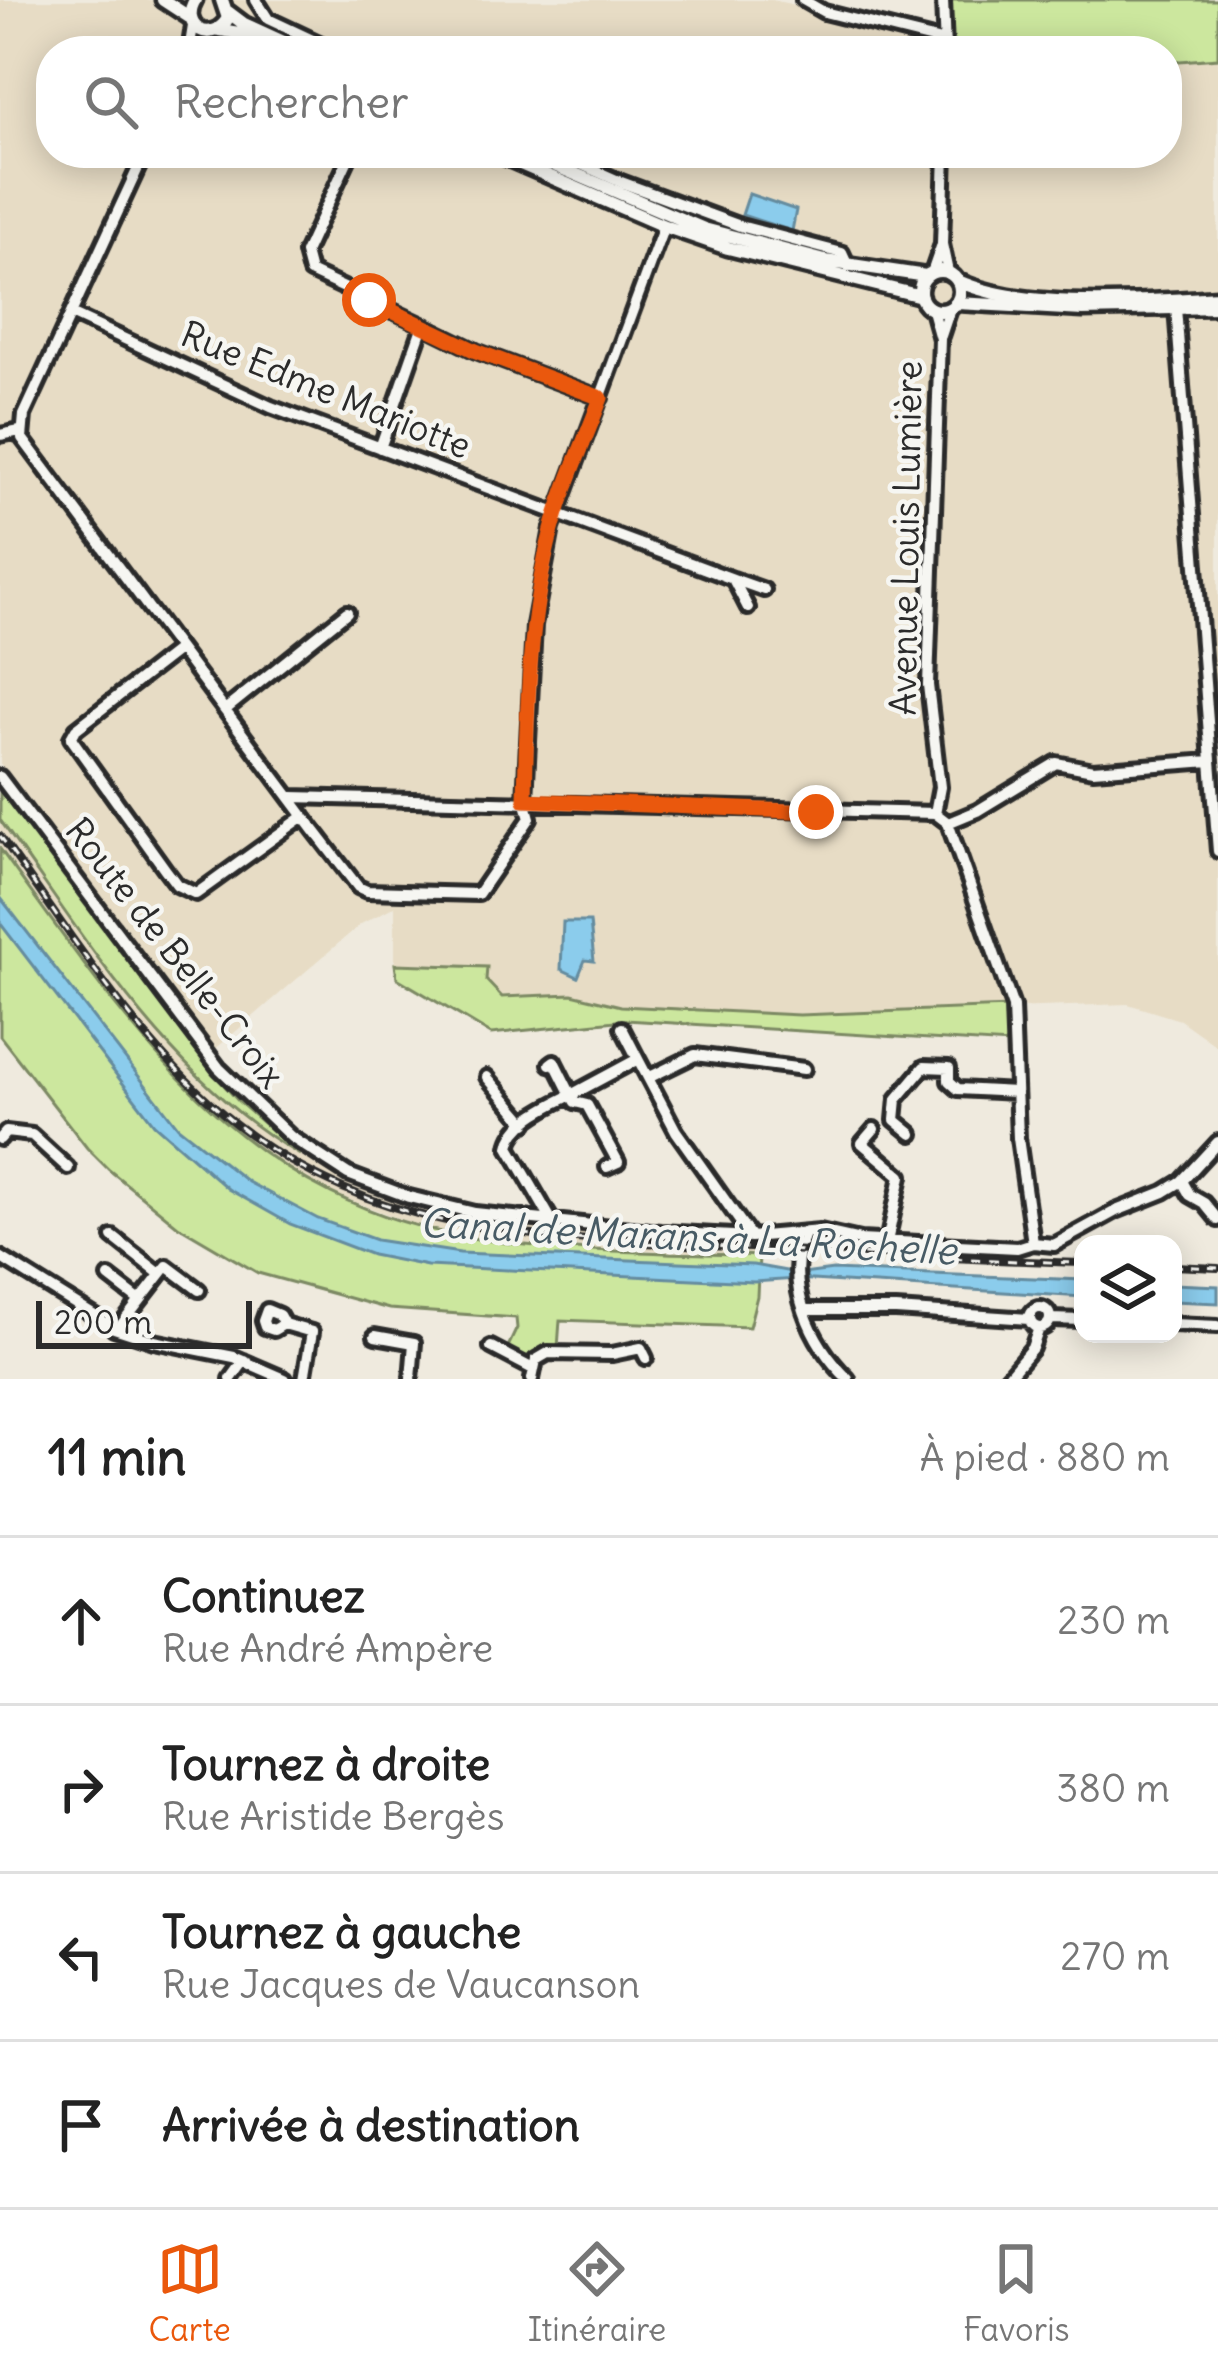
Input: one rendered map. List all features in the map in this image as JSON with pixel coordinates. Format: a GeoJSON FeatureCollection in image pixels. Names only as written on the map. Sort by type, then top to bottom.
{"type":"FeatureCollection","features":[{"type":"Feature","properties":{"kind":"main road"},"geometry":{"type":"LineString","coordinates":[[163,0],[191,21],[216,32],[244,36]]}},
{"type":"Feature","properties":{"kind":"main road"},"geometry":{"type":"LineString","coordinates":[[191,21],[195,0]]}},
{"type":"Feature","properties":{"kind":"main road"},"geometry":{"type":"LineString","coordinates":[[216,32],[225,6],[244,24],[270,36]]}},
{"type":"Feature","properties":{"kind":"main road"},"geometry":{"type":"LineString","coordinates":[[551,168],[664,226],[728,248],[920,296],[932,310],[954,306],[1083,310],[1218,297]]}},
{"type":"Feature","properties":{"kind":"main road"},"geometry":{"type":"LineString","coordinates":[[557,168],[704,229],[845,259],[1099,301],[1218,307]]}},
{"type":"Feature","properties":{"kind":"main road"},"geometry":{"type":"LineString","coordinates":[[920,296],[929,275]]}},
{"type":"Feature","properties":{"kind":"main road"},"geometry":{"type":"LineString","coordinates":[[953,277],[961,292],[954,306]]}},
{"type":"Feature","properties":{"kind":"street"},"geometry":{"type":"LineString","coordinates":[[256,0],[268,19],[304,36]]}},
{"type":"Feature","properties":{"kind":"street"},"geometry":{"type":"LineString","coordinates":[[803,0],[824,13],[906,36]]}},
{"type":"Feature","properties":{"kind":"street"},"geometry":{"type":"LineString","coordinates":[[943,0],[945,36]]}},
{"type":"Feature","properties":{"kind":"street"},"geometry":{"type":"LineString","coordinates":[[191,21],[192,36]]}},
{"type":"Feature","properties":{"kind":"street"},"geometry":{"type":"LineString","coordinates":[[211,36],[216,32]]}},
{"type":"Feature","properties":{"kind":"street"},"geometry":{"type":"LineString","coordinates":[[20,431],[139,168]]}},
{"type":"Feature","properties":{"kind":"street"},"geometry":{"type":"LineString","coordinates":[[344,168],[305,253],[310,272],[476,351],[601,398]]}},
{"type":"Feature","properties":{"kind":"street"},"geometry":{"type":"LineString","coordinates":[[592,168],[740,226],[845,259]]}},
{"type":"Feature","properties":{"kind":"street"},"geometry":{"type":"LineString","coordinates":[[945,168],[942,244],[953,277]]}},
{"type":"Feature","properties":{"kind":"street"},"geometry":{"type":"LineString","coordinates":[[20,431],[362,890],[478,894],[530,818],[525,800],[534,625],[558,513],[664,226]]}},
{"type":"Feature","properties":{"kind":"street"},"geometry":{"type":"LineString","coordinates":[[929,275],[942,244]]}},
{"type":"Feature","properties":{"kind":"street"},"geometry":{"type":"LineString","coordinates":[[1172,285],[1218,851]]}},
{"type":"Feature","properties":{"kind":"street","name":"Avenue Louis Lumière"},"geometry":{"type":"LineString","coordinates":[[940,339],[954,306]]}},
{"type":"Feature","properties":{"kind":"street","name":"Avenue Louis Lumière"},"geometry":{"type":"LineString","coordinates":[[932,310],[940,339],[928,685],[940,787],[935,813]]}},
{"type":"Feature","properties":{"kind":"street","name":"Rue Edme Mariotte"},"geometry":{"type":"LineString","coordinates":[[74,315],[271,407],[764,590]]}},
{"type":"Feature","properties":{"kind":"street"},"geometry":{"type":"LineString","coordinates":[[380,448],[423,326]]}},
{"type":"Feature","properties":{"kind":"street"},"geometry":{"type":"LineString","coordinates":[[0,435],[20,431]]}},
{"type":"Feature","properties":{"kind":"street"},"geometry":{"type":"LineString","coordinates":[[733,579],[748,608]]}},
{"type":"Feature","properties":{"kind":"street"},"geometry":{"type":"LineString","coordinates":[[225,710],[347,612]]}},
{"type":"Feature","properties":{"kind":"street"},"geometry":{"type":"LineString","coordinates":[[179,649],[71,738],[177,885],[196,894],[304,816]]}},
{"type":"Feature","properties":{"kind":"street"},"geometry":{"type":"LineString","coordinates":[[948,823],[1056,763],[1094,770],[1210,760]]}},
{"type":"Feature","properties":{"kind":"street","name":"Route de Belle-Croix"},"geometry":{"type":"LineString","coordinates":[[0,777],[209,1056],[291,1137],[348,1174],[409,1197],[475,1213],[551,1221],[751,1237],[820,1231],[887,1242],[1004,1248],[1054,1245],[1182,1181]]}},
{"type":"Feature","properties":{"kind":"street"},"geometry":{"type":"LineString","coordinates":[[292,797],[935,813],[948,823],[1013,1007],[1018,1138],[1033,1243]]}},
{"type":"Feature","properties":{"kind":"street"},"geometry":{"type":"LineString","coordinates":[[622,1028],[676,1131],[751,1237]]}},
{"type":"Feature","properties":{"kind":"street"},"geometry":{"type":"LineString","coordinates":[[648,1078],[695,1055],[804,1069]]}},
{"type":"Feature","properties":{"kind":"street"},"geometry":{"type":"LineString","coordinates":[[551,1221],[508,1147],[511,1136],[571,1095],[638,1059]]}},
{"type":"Feature","properties":{"kind":"street"},"geometry":{"type":"LineString","coordinates":[[550,1064],[554,1061],[575,1102],[587,1105],[618,1162],[607,1167]]}},
{"type":"Feature","properties":{"kind":"street"},"geometry":{"type":"LineString","coordinates":[[911,1134],[895,1120],[895,1106],[924,1067],[950,1068],[949,1081],[958,1089],[1016,1092]]}},
{"type":"Feature","properties":{"kind":"street"},"geometry":{"type":"LineString","coordinates":[[487,1077],[526,1123]]}},
{"type":"Feature","properties":{"kind":"street"},"geometry":{"type":"LineString","coordinates":[[854,1154],[874,1130]]}},
{"type":"Feature","properties":{"kind":"street"},"geometry":{"type":"LineString","coordinates":[[0,1138],[6,1132],[32,1135],[68,1168]]}},
{"type":"Feature","properties":{"kind":"street"},"geometry":{"type":"LineString","coordinates":[[1218,1142],[1182,1181],[1190,1195],[1218,1220]]}},
{"type":"Feature","properties":{"kind":"street"},"geometry":{"type":"LineString","coordinates":[[862,1143],[901,1175],[887,1242]]}},
{"type":"Feature","properties":{"kind":"street"},"geometry":{"type":"LineString","coordinates":[[805,1234],[798,1289],[804,1310],[825,1353],[848,1379]]}},
{"type":"Feature","properties":{"kind":"street"},"geometry":{"type":"LineString","coordinates":[[113,1237],[160,1274]]}},
{"type":"Feature","properties":{"kind":"street"},"geometry":{"type":"LineString","coordinates":[[0,1257],[118,1329],[154,1342],[244,1361],[285,1379]]}},
{"type":"Feature","properties":{"kind":"street"},"geometry":{"type":"LineString","coordinates":[[118,1329],[167,1266],[199,1290]]}},
{"type":"Feature","properties":{"kind":"street"},"geometry":{"type":"LineString","coordinates":[[109,1277],[140,1301]]}},
{"type":"Feature","properties":{"kind":"street"},"geometry":{"type":"LineString","coordinates":[[1006,1379],[1032,1348],[1030,1312],[1040,1307],[1049,1312],[1050,1319]]}},
{"type":"Feature","properties":{"kind":"street"},"geometry":{"type":"LineString","coordinates":[[804,1310],[896,1310],[1034,1324],[1074,1320]]}},
{"type":"Feature","properties":{"kind":"street"},"geometry":{"type":"LineString","coordinates":[[811,1327],[820,1311]]}},
{"type":"Feature","properties":{"kind":"street"},"geometry":{"type":"LineString","coordinates":[[284,1324],[312,1332],[304,1379]]}},
{"type":"Feature","properties":{"kind":"street"},"geometry":{"type":"LineString","coordinates":[[1182,1324],[1218,1326]]}},
{"type":"Feature","properties":{"kind":"street"},"geometry":{"type":"LineString","coordinates":[[375,1336],[414,1343],[411,1379]]}},
{"type":"Feature","properties":{"kind":"street"},"geometry":{"type":"LineString","coordinates":[[491,1347],[533,1374],[536,1360],[548,1353],[613,1354],[641,1348],[646,1358]]}},
{"type":"Feature","properties":{"kind":"street"},"geometry":{"type":"LineString","coordinates":[[231,1379],[244,1361]]}},
{"type":"Feature","properties":{"kind":"shaded area"},"geometry":{"type":"Polygon","coordinates":[[[0,0],[772,0],[936,36],[36,36],[36,168],[1182,168],[1182,61],[1218,58],[1218,1047],[1180,1020],[1128,1004],[799,1015],[621,1006],[572,994],[502,997],[486,980],[486,967],[395,964],[395,906],[361,924],[213,1051],[0,764],[0,0]]]}},
{"type":"Feature","properties":{"kind":"shaded area"},"geometry":{"type":"Polygon","coordinates":[[[0,820],[127,995],[196,1077],[273,1139],[322,1168],[365,1188],[474,1219],[797,1243],[796,1256],[476,1239],[424,1228],[318,1188],[255,1149],[163,1063],[115,1007],[0,849],[0,820]]]}},
{"type":"Feature","properties":{"kind":"green space"},"geometry":{"type":"Polygon","coordinates":[[[951,0],[1218,0],[1218,58],[1182,61],[1182,36],[952,36],[951,0]]]}},
{"type":"Feature","properties":{"kind":"green space"},"geometry":{"type":"Polygon","coordinates":[[[0,787],[209,1068],[239,1102],[300,1155],[210,1087],[133,1004],[0,820],[0,787]]]}},
{"type":"Feature","properties":{"kind":"green space"},"geometry":{"type":"Polygon","coordinates":[[[0,849],[146,1042],[198,1098],[256,1147],[321,1188],[394,1219],[478,1239],[583,1249],[759,1256],[749,1327],[560,1320],[558,1348],[539,1352],[531,1364],[506,1351],[517,1328],[516,1318],[389,1309],[258,1273],[178,1226],[87,1148],[0,1036],[0,849]]]}},
{"type":"Feature","properties":{"kind":"green space"},"geometry":{"type":"Polygon","coordinates":[[[395,964],[487,967],[486,980],[502,997],[572,994],[621,1006],[799,1015],[1009,1007],[1009,1044],[626,1020],[491,1034],[397,978],[395,964]]]}},
{"type":"Feature","properties":{"kind":"water"},"geometry":{"type":"Polygon","coordinates":[[[749,194],[796,210],[792,231],[742,215],[749,194]]]}},
{"type":"Feature","properties":{"kind":"water"},"geometry":{"type":"Polygon","coordinates":[[[0,897],[178,1127],[248,1182],[318,1219],[376,1240],[460,1253],[753,1265],[803,1274],[833,1270],[1074,1280],[1074,1296],[796,1279],[754,1282],[427,1266],[372,1255],[290,1224],[228,1189],[154,1124],[0,923],[0,897]]]}},
{"type":"Feature","properties":{"kind":"water"},"geometry":{"type":"Polygon","coordinates":[[[563,922],[590,922],[594,961],[585,960],[578,977],[561,969],[563,922]]]}},
{"type":"Feature","properties":{"kind":"water"},"geometry":{"type":"Polygon","coordinates":[[[1182,1284],[1218,1286],[1218,1303],[1182,1301],[1182,1284]]]}},
{"type":"Feature","properties":{"kind":"railway"},"geometry":{"type":"LineString","coordinates":[[0,836],[109,988],[168,1061],[236,1124],[293,1163],[350,1191],[410,1212],[533,1235],[1074,1263]]}},
{"type":"Feature","properties":{"kind":"railway"},"geometry":{"type":"LineString","coordinates":[[1182,1266],[1218,1268]]}},
{"type":"Feature","properties":{"kind":"route"},"geometry":{"type":"LineString","coordinates":[[369,300],[476,351],[601,398],[552,528],[540,584],[525,800],[816,812]]}},
{"type":"Feature","properties":{"kind":"water label","name":"Canal de Marans à La Rochelle"},"geometry":{"type":"Point","coordinates":[688,1237]}}]}
